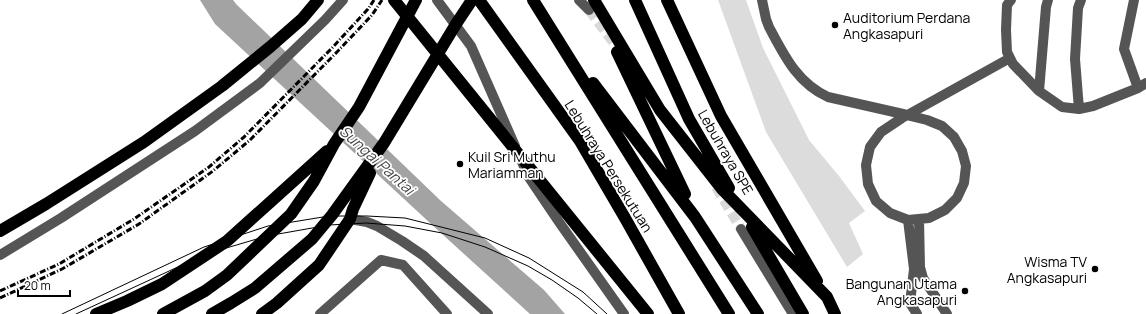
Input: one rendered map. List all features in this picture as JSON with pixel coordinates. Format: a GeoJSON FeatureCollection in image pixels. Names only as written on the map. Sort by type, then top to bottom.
{"type":"FeatureCollection","features":[{"type":"Feature","properties":{"kind":"highway"},"geometry":{"type":"LineString","coordinates":[[0,231],[46,204],[144,142],[222,86],[302,19],[318,0]]}},
{"type":"Feature","properties":{"kind":"highway"},"geometry":{"type":"LineString","coordinates":[[394,0],[648,314]]}},
{"type":"Feature","properties":{"kind":"highway"},"geometry":{"type":"LineString","coordinates":[[163,314],[205,290],[227,275],[291,214],[305,195],[334,144],[359,107],[416,0]]}},
{"type":"Feature","properties":{"kind":"highway"},"geometry":{"type":"LineString","coordinates":[[212,314],[255,288],[312,239],[332,215],[383,144],[452,30],[472,0]]}},
{"type":"Feature","properties":{"kind":"highway","name":"Lebuhraya Persekutuan"},"geometry":{"type":"LineString","coordinates":[[478,0],[580,141],[679,314]]}},
{"type":"Feature","properties":{"kind":"highway","name":"Lebuhraya Persekutuan"},"geometry":{"type":"LineString","coordinates":[[533,0],[729,314]]}},
{"type":"Feature","properties":{"kind":"highway","name":"Lebuhraya SPE"},"geometry":{"type":"LineString","coordinates":[[635,0],[689,119],[799,314]]}},
{"type":"Feature","properties":{"kind":"highway","name":"Lebuhraya SPE"},"geometry":{"type":"LineString","coordinates":[[667,0],[720,116],[826,297]]}},
{"type":"Feature","properties":{"kind":"highway"},"geometry":{"type":"LineString","coordinates":[[592,4],[695,217]]}},
{"type":"Feature","properties":{"kind":"highway"},"geometry":{"type":"LineString","coordinates":[[592,4],[660,110],[722,189],[826,297],[835,314]]}},
{"type":"Feature","properties":{"kind":"highway"},"geometry":{"type":"LineString","coordinates":[[549,24],[695,217],[758,314]]}},
{"type":"Feature","properties":{"kind":"highway"},"geometry":{"type":"LineString","coordinates":[[96,314],[162,284],[227,241],[334,144]]}},
{"type":"Feature","properties":{"kind":"highway"},"geometry":{"type":"LineString","coordinates":[[262,314],[277,303],[319,265],[351,214],[383,144]]}},
{"type":"Feature","properties":{"kind":"street"},"geometry":{"type":"LineString","coordinates":[[0,255],[61,218],[195,131],[260,83],[325,20],[343,0]]}},
{"type":"Feature","properties":{"kind":"street"},"geometry":{"type":"LineString","coordinates":[[437,0],[471,46],[528,176],[624,314]]}},
{"type":"Feature","properties":{"kind":"street"},"geometry":{"type":"LineString","coordinates":[[579,0],[592,4]]}},
{"type":"Feature","properties":{"kind":"street"},"geometry":{"type":"LineString","coordinates":[[762,0],[766,19],[793,69],[819,93],[828,97],[903,114],[927,120],[942,126],[954,137],[962,151],[966,166],[964,183],[957,198],[945,210],[929,218],[908,220],[890,213],[876,201],[868,184],[866,165],[870,147],[881,132],[902,118],[1010,58]]}},
{"type":"Feature","properties":{"kind":"street"},"geometry":{"type":"LineString","coordinates":[[1011,0],[1007,5],[1006,30],[1007,52],[1013,64],[1039,91],[1062,107],[1079,109],[1093,106],[1142,85],[1124,49],[1134,0]]}},
{"type":"Feature","properties":{"kind":"street"},"geometry":{"type":"LineString","coordinates":[[1039,91],[1046,7],[1048,0]]}},
{"type":"Feature","properties":{"kind":"street"},"geometry":{"type":"LineString","coordinates":[[1079,109],[1075,59],[1078,8],[1081,0]]}},
{"type":"Feature","properties":{"kind":"street"},"geometry":{"type":"LineString","coordinates":[[351,214],[377,226],[424,256],[488,314]]}},
{"type":"Feature","properties":{"kind":"street"},"geometry":{"type":"LineString","coordinates":[[918,219],[920,267],[923,278],[947,314]]}},
{"type":"Feature","properties":{"kind":"street"},"geometry":{"type":"LineString","coordinates":[[908,220],[914,269],[910,303],[917,314]]}},
{"type":"Feature","properties":{"kind":"street"},"geometry":{"type":"LineString","coordinates":[[741,229],[799,314]]}},
{"type":"Feature","properties":{"kind":"street"},"geometry":{"type":"LineString","coordinates":[[320,314],[381,260],[403,265],[447,314]]}},
{"type":"Feature","properties":{"kind":"shaded area"},"geometry":{"type":"Polygon","coordinates":[[[718,0],[746,0],[763,48],[809,140],[839,176],[865,211],[849,223],[863,254],[847,267],[766,132],[718,0]]]}},
{"type":"Feature","properties":{"kind":"water","name":"Sungai Pantai"},"geometry":{"type":"Polygon","coordinates":[[[200,0],[233,0],[441,201],[544,290],[565,314],[530,314],[215,24],[200,0]]]}},
{"type":"Feature","properties":{"kind":"tunnel"},"geometry":{"type":"LineString","coordinates":[[589,10],[619,50]]}},
{"type":"Feature","properties":{"kind":"tunnel"},"geometry":{"type":"LineString","coordinates":[[716,187],[741,229]]}},
{"type":"Feature","properties":{"kind":"tram line"},"geometry":{"type":"LineString","coordinates":[[62,314],[204,247],[268,226],[329,216],[405,218],[485,238],[529,258],[583,292],[607,314]]}},
{"type":"Feature","properties":{"kind":"tram line"},"geometry":{"type":"LineString","coordinates":[[76,314],[206,254],[267,236],[329,225],[366,223],[405,226],[442,233],[485,247],[528,266],[552,280],[578,298],[597,314]]}},
{"type":"Feature","properties":{"kind":"railway"},"geometry":{"type":"LineString","coordinates":[[0,291],[59,264],[134,219],[209,167],[244,137],[332,48],[368,9],[374,0]]}},
{"type":"Feature","properties":{"kind":"railway"},"geometry":{"type":"LineString","coordinates":[[0,298],[62,269],[139,224],[213,171],[250,140],[337,52],[372,15],[382,0]]}},
{"type":"Feature","properties":{"kind":"place","name":"Auditorium Perdana Angkasapuri"},"geometry":{"type":"Point","coordinates":[835,25]}},
{"type":"Feature","properties":{"kind":"place","name":"Kuil Sri Muthu Mariamman"},"geometry":{"type":"Point","coordinates":[460,164]}},
{"type":"Feature","properties":{"kind":"place","name":"Wisma TV Angkasapuri"},"geometry":{"type":"Point","coordinates":[1095,269]}},
{"type":"Feature","properties":{"kind":"place","name":"Bangunan Utama Angkasapuri"},"geometry":{"type":"Point","coordinates":[965,291]}}]}
